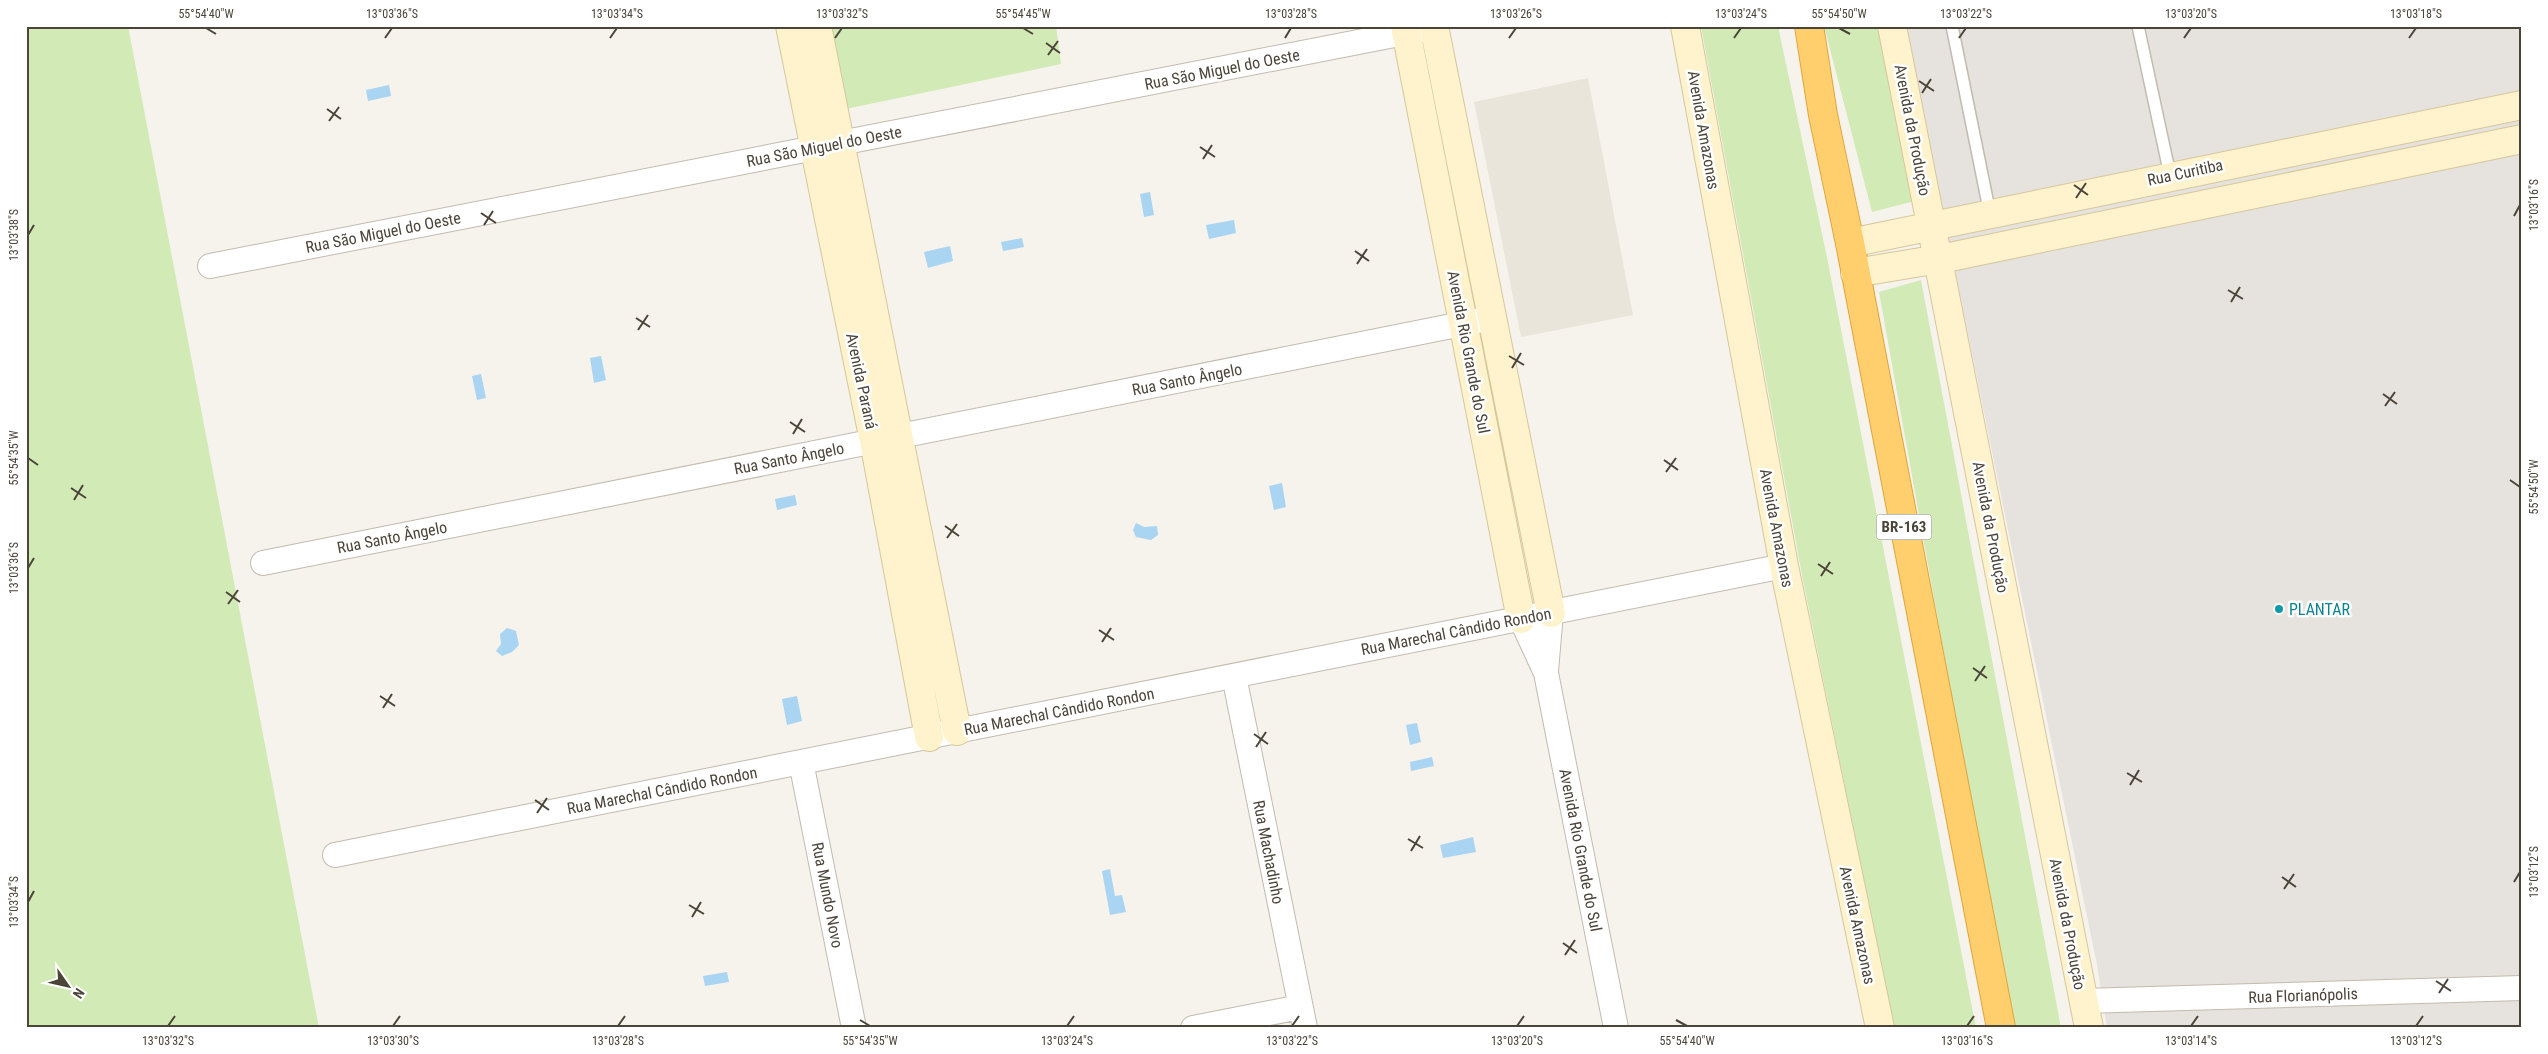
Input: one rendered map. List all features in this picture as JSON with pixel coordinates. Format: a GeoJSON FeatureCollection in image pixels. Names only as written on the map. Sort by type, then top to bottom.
{"type":"FeatureCollection","features":[{"type":"Feature","properties":{"kind":"highway","name":"BR-163"},"geometry":{"type":"LineString","coordinates":[[1809,26],[1823,116],[1850,243],[2001,1028]]}},
{"type":"Feature","properties":{"kind":"street","name":"Avenida Paraná"},"geometry":{"type":"LineString","coordinates":[[790,26],[827,145],[887,438],[957,732]]}},
{"type":"Feature","properties":{"kind":"street","name":"Avenida Paraná"},"geometry":{"type":"LineString","coordinates":[[817,26],[827,145]]}},
{"type":"Feature","properties":{"kind":"street","name":"Avenida Amazonas"},"geometry":{"type":"LineString","coordinates":[[1685,26],[1784,566],[1880,1028]]}},
{"type":"Feature","properties":{"kind":"street","name":"Avenida da Produção"},"geometry":{"type":"LineString","coordinates":[[1892,26],[2088,1028]]}},
{"type":"Feature","properties":{"kind":"street","name":"Rua São Miguel do Oeste"},"geometry":{"type":"LineString","coordinates":[[210,266],[1406,29],[1436,27]]}},
{"type":"Feature","properties":{"kind":"street","name":"Avenida Rio Grande do Sul"},"geometry":{"type":"LineString","coordinates":[[1436,27],[1491,318],[1551,613],[1546,673]]}},
{"type":"Feature","properties":{"kind":"street","name":"Avenida Rio Grande do Sul"},"geometry":{"type":"LineString","coordinates":[[1406,29],[1521,619],[1546,673],[1616,1028]]}},
{"type":"Feature","properties":{"kind":"street","name":"Rua Curitiba"},"geometry":{"type":"LineString","coordinates":[[1850,243],[2170,175],[2522,104]]}},
{"type":"Feature","properties":{"kind":"street"},"geometry":{"type":"LineString","coordinates":[[1856,274],[1939,259],[2522,139]]}},
{"type":"Feature","properties":{"kind":"street","name":"Rua Santo Ângelo"},"geometry":{"type":"LineString","coordinates":[[263,563],[1491,318]]}},
{"type":"Feature","properties":{"kind":"street","name":"Avenida Paraná"},"geometry":{"type":"LineString","coordinates":[[887,438],[929,737]]}},
{"type":"Feature","properties":{"kind":"street","name":"Rua Marechal Cândido Rondon"},"geometry":{"type":"LineString","coordinates":[[335,855],[1784,566]]}},
{"type":"Feature","properties":{"kind":"street","name":"Rua Machadinho"},"geometry":{"type":"LineString","coordinates":[[1234,676],[1302,1017]]}},
{"type":"Feature","properties":{"kind":"street","name":"Rua Mundo Novo"},"geometry":{"type":"LineString","coordinates":[[802,762],[854,1028]]}},
{"type":"Feature","properties":{"kind":"street","name":"Rua Florianópolis"},"geometry":{"type":"LineString","coordinates":[[2083,1001],[2522,988]]}},
{"type":"Feature","properties":{"kind":"street"},"geometry":{"type":"LineString","coordinates":[[1193,1028],[1302,1017]]}},
{"type":"Feature","properties":{"kind":"lane"},"geometry":{"type":"LineString","coordinates":[[1952,26],[1990,214]]}},
{"type":"Feature","properties":{"kind":"lane"},"geometry":{"type":"LineString","coordinates":[[2138,26],[2170,175]]}},
{"type":"Feature","properties":{"kind":"shaded area","name":"PLANTAR"},"geometry":{"type":"Polygon","coordinates":[[[1905,26],[2522,26],[2522,1028],[2107,1028],[2097,965],[1905,26]]]}},
{"type":"Feature","properties":{"kind":"shaded area"},"geometry":{"type":"Polygon","coordinates":[[[1588,78],[1633,315],[1521,337],[1474,102],[1588,78]]]}},
{"type":"Feature","properties":{"kind":"green space"},"geometry":{"type":"Polygon","coordinates":[[[26,26],[128,26],[319,1028],[26,1028],[26,26]]]}},
{"type":"Feature","properties":{"kind":"green space"},"geometry":{"type":"Polygon","coordinates":[[[825,26],[1056,26],[1061,64],[841,110],[825,26]]]}},
{"type":"Feature","properties":{"kind":"green space"},"geometry":{"type":"Polygon","coordinates":[[[1701,26],[1778,26],[1828,262],[1976,1028],[1894,1028],[1802,575],[1701,26]]]}},
{"type":"Feature","properties":{"kind":"green space"},"geometry":{"type":"Polygon","coordinates":[[[1824,26],[1882,26],[1915,201],[1872,212],[1824,26]]]}},
{"type":"Feature","properties":{"kind":"green space"},"geometry":{"type":"Polygon","coordinates":[[[1921,280],[2061,1028],[2011,1028],[1879,292],[1921,280]]]}},
{"type":"Feature","properties":{"kind":"water"},"geometry":{"type":"Polygon","coordinates":[[[389,85],[391,96],[368,101],[366,90],[389,85]]]}},
{"type":"Feature","properties":{"kind":"water"},"geometry":{"type":"Polygon","coordinates":[[[1150,192],[1154,215],[1144,217],[1140,194],[1150,192]]]}},
{"type":"Feature","properties":{"kind":"water"},"geometry":{"type":"Polygon","coordinates":[[[1234,220],[1236,233],[1209,239],[1206,225],[1234,220]]]}},
{"type":"Feature","properties":{"kind":"water"},"geometry":{"type":"Polygon","coordinates":[[[1022,238],[1024,247],[1003,251],[1001,242],[1022,238]]]}},
{"type":"Feature","properties":{"kind":"water"},"geometry":{"type":"Polygon","coordinates":[[[950,246],[953,261],[928,268],[924,252],[950,246]]]}},
{"type":"Feature","properties":{"kind":"water"},"geometry":{"type":"Polygon","coordinates":[[[601,356],[606,380],[594,383],[590,358],[601,356]]]}},
{"type":"Feature","properties":{"kind":"water"},"geometry":{"type":"Polygon","coordinates":[[[481,374],[486,398],[477,400],[472,376],[481,374]]]}},
{"type":"Feature","properties":{"kind":"water"},"geometry":{"type":"Polygon","coordinates":[[[1282,483],[1286,507],[1274,510],[1269,486],[1282,483]]]}},
{"type":"Feature","properties":{"kind":"water"},"geometry":{"type":"Polygon","coordinates":[[[795,495],[797,505],[777,510],[775,499],[795,495]]]}},
{"type":"Feature","properties":{"kind":"water"},"geometry":{"type":"Polygon","coordinates":[[[1136,523],[1144,527],[1157,526],[1158,535],[1151,540],[1136,537],[1133,530],[1136,523]]]}},
{"type":"Feature","properties":{"kind":"water"},"geometry":{"type":"Polygon","coordinates":[[[507,628],[516,631],[519,645],[512,652],[502,656],[496,651],[501,644],[500,634],[507,628]]]}},
{"type":"Feature","properties":{"kind":"water"},"geometry":{"type":"Polygon","coordinates":[[[797,696],[802,721],[787,725],[782,699],[797,696]]]}},
{"type":"Feature","properties":{"kind":"water"},"geometry":{"type":"Polygon","coordinates":[[[1417,723],[1421,742],[1410,745],[1406,725],[1417,723]]]}},
{"type":"Feature","properties":{"kind":"water"},"geometry":{"type":"Polygon","coordinates":[[[1432,757],[1434,766],[1411,771],[1410,762],[1432,757]]]}},
{"type":"Feature","properties":{"kind":"water"},"geometry":{"type":"Polygon","coordinates":[[[1473,837],[1476,852],[1443,858],[1440,845],[1473,837]]]}},
{"type":"Feature","properties":{"kind":"water"},"geometry":{"type":"Polygon","coordinates":[[[1110,869],[1115,896],[1122,895],[1126,912],[1110,915],[1102,871],[1110,869]]]}},
{"type":"Feature","properties":{"kind":"water"},"geometry":{"type":"Polygon","coordinates":[[[727,972],[729,982],[705,986],[703,976],[727,972]]]}},
{"type":"Feature","properties":{"kind":"place","name":"PLANTAR"},"geometry":{"type":"Point","coordinates":[2279,609]}}]}
